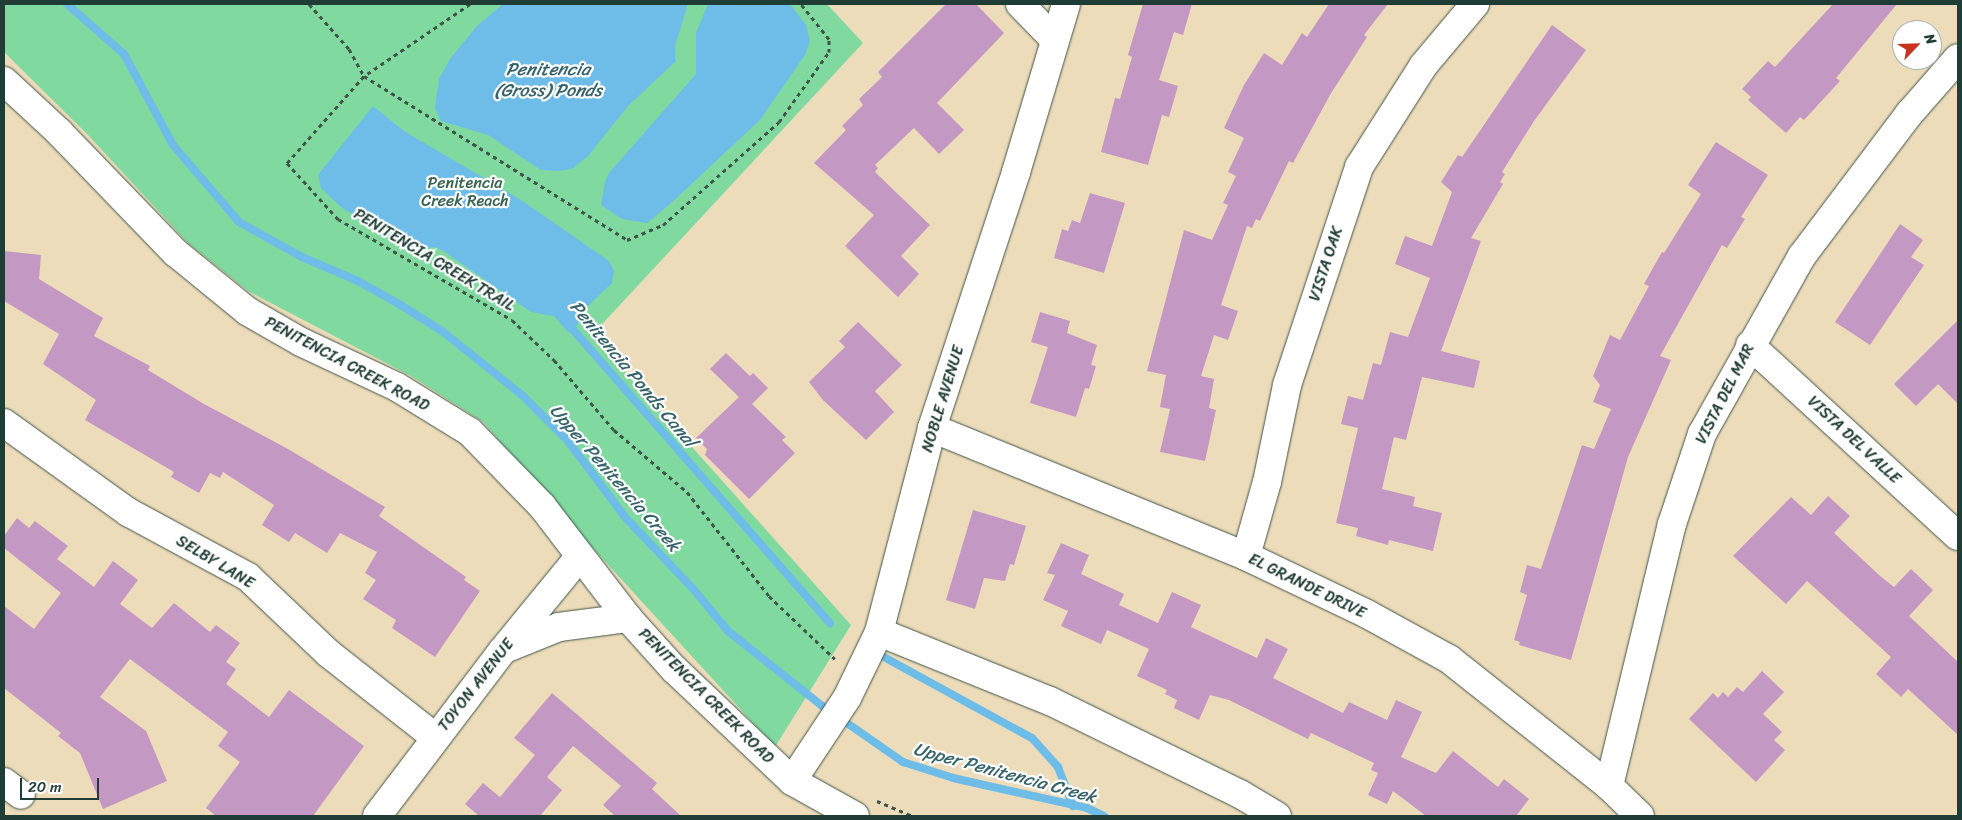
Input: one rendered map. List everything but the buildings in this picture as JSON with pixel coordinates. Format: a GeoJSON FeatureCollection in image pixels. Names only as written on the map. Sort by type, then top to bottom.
{"type":"FeatureCollection","features":[{"type":"Feature","properties":{"kind":"street"},"geometry":{"type":"LineString","coordinates":[[1020,4],[1054,40]]}},
{"type":"Feature","properties":{"kind":"street","name":"NOBLE AVENUE"},"geometry":{"type":"LineString","coordinates":[[792,781],[852,689],[879,632],[932,428],[1016,172],[1066,4]]}},
{"type":"Feature","properties":{"kind":"street","name":"VISTA OAK"},"geometry":{"type":"LineString","coordinates":[[1246,556],[1266,482],[1286,385],[1359,167],[1423,66],[1475,4]]}},
{"type":"Feature","properties":{"kind":"street","name":"VISTA DEL MAR"},"geometry":{"type":"LineString","coordinates":[[1609,786],[1672,524],[1702,434],[1750,345],[1802,256],[1909,114],[1958,58]]}},
{"type":"Feature","properties":{"kind":"street","name":"PENITENCIA CREEK ROAD"},"geometry":{"type":"LineString","coordinates":[[4,81],[60,132],[118,197],[176,253],[247,311],[301,342],[396,387],[470,432],[542,506],[579,557],[628,618],[674,670],[792,781],[855,816]]}},
{"type":"Feature","properties":{"kind":"street","name":"VISTA DEL VALLE"},"geometry":{"type":"LineString","coordinates":[[1750,345],[1958,536]]}},
{"type":"Feature","properties":{"kind":"street","name":"SELBY LANE"},"geometry":{"type":"LineString","coordinates":[[4,423],[128,512],[248,577],[328,653],[436,738]]}},
{"type":"Feature","properties":{"kind":"street","name":"EL GRANDE DRIVE"},"geometry":{"type":"LineString","coordinates":[[932,428],[1246,556],[1367,614],[1449,659],[1609,786],[1640,816]]}},
{"type":"Feature","properties":{"kind":"street","name":"TOYON AVENUE"},"geometry":{"type":"LineString","coordinates":[[376,816],[503,650],[579,557]]}},
{"type":"Feature","properties":{"kind":"street"},"geometry":{"type":"LineString","coordinates":[[503,650],[559,626],[628,618]]}},
{"type":"Feature","properties":{"kind":"street"},"geometry":{"type":"LineString","coordinates":[[879,632],[1050,701],[1240,794],[1277,816]]}},
{"type":"Feature","properties":{"kind":"path"},"geometry":{"type":"LineString","coordinates":[[309,4],[349,49],[364,76],[627,240],[664,225],[779,122],[829,52],[829,39],[801,4]]}},
{"type":"Feature","properties":{"kind":"path"},"geometry":{"type":"LineString","coordinates":[[364,76],[470,4]]}},
{"type":"Feature","properties":{"kind":"path","name":"PENITENCIA CREEK TRAIL"},"geometry":{"type":"LineString","coordinates":[[364,76],[287,163],[338,219],[512,320],[554,360],[614,430],[688,492],[769,596],[852,689]]}},
{"type":"Feature","properties":{"kind":"green space","name":"Penitencia Creek Reach"},"geometry":{"type":"Polygon","coordinates":[[[4,4],[827,4],[863,43],[592,335],[851,625],[775,747],[589,544],[483,422],[411,376],[248,291],[188,243],[87,134],[4,52],[4,4]]]}},
{"type":"Feature","properties":{"kind":"water","name":"Penitencia (Gross) Ponds"},"geometry":{"type":"Polygon","coordinates":[[[503,4],[688,4],[675,46],[675,62],[629,105],[588,156],[572,169],[557,171],[541,170],[488,135],[441,121],[435,108],[439,79],[450,59],[477,26],[503,4]]]}},
{"type":"Feature","properties":{"kind":"water"},"geometry":{"type":"Polygon","coordinates":[[[708,4],[790,4],[806,25],[810,41],[805,55],[760,120],[670,204],[647,223],[622,219],[601,205],[605,182],[609,173],[696,74],[696,33],[708,4]]]}},
{"type":"Feature","properties":{"kind":"water"},"geometry":{"type":"Polygon","coordinates":[[[373,106],[404,131],[521,200],[609,261],[614,271],[612,283],[588,306],[573,332],[568,332],[554,316],[531,312],[442,250],[433,247],[414,252],[341,207],[321,188],[318,175],[373,106]]]}},
{"type":"Feature","properties":{"kind":"waterway","name":"Upper Penitencia Creek"},"geometry":{"type":"LineString","coordinates":[[67,4],[124,54],[173,145],[239,222],[302,257],[358,281],[399,304],[442,331],[522,395],[568,441],[625,517],[695,591],[728,631],[821,705],[903,762],[953,778],[1087,808],[1104,816]]}},
{"type":"Feature","properties":{"kind":"waterway","name":"Penitencia Ponds Canal"},"geometry":{"type":"LineString","coordinates":[[568,324],[830,623]]}},
{"type":"Feature","properties":{"kind":"waterway","name":"Penitencia Ponds Canal"},"geometry":{"type":"LineString","coordinates":[[882,656],[1032,738],[1058,767],[1073,806]]}}]}
